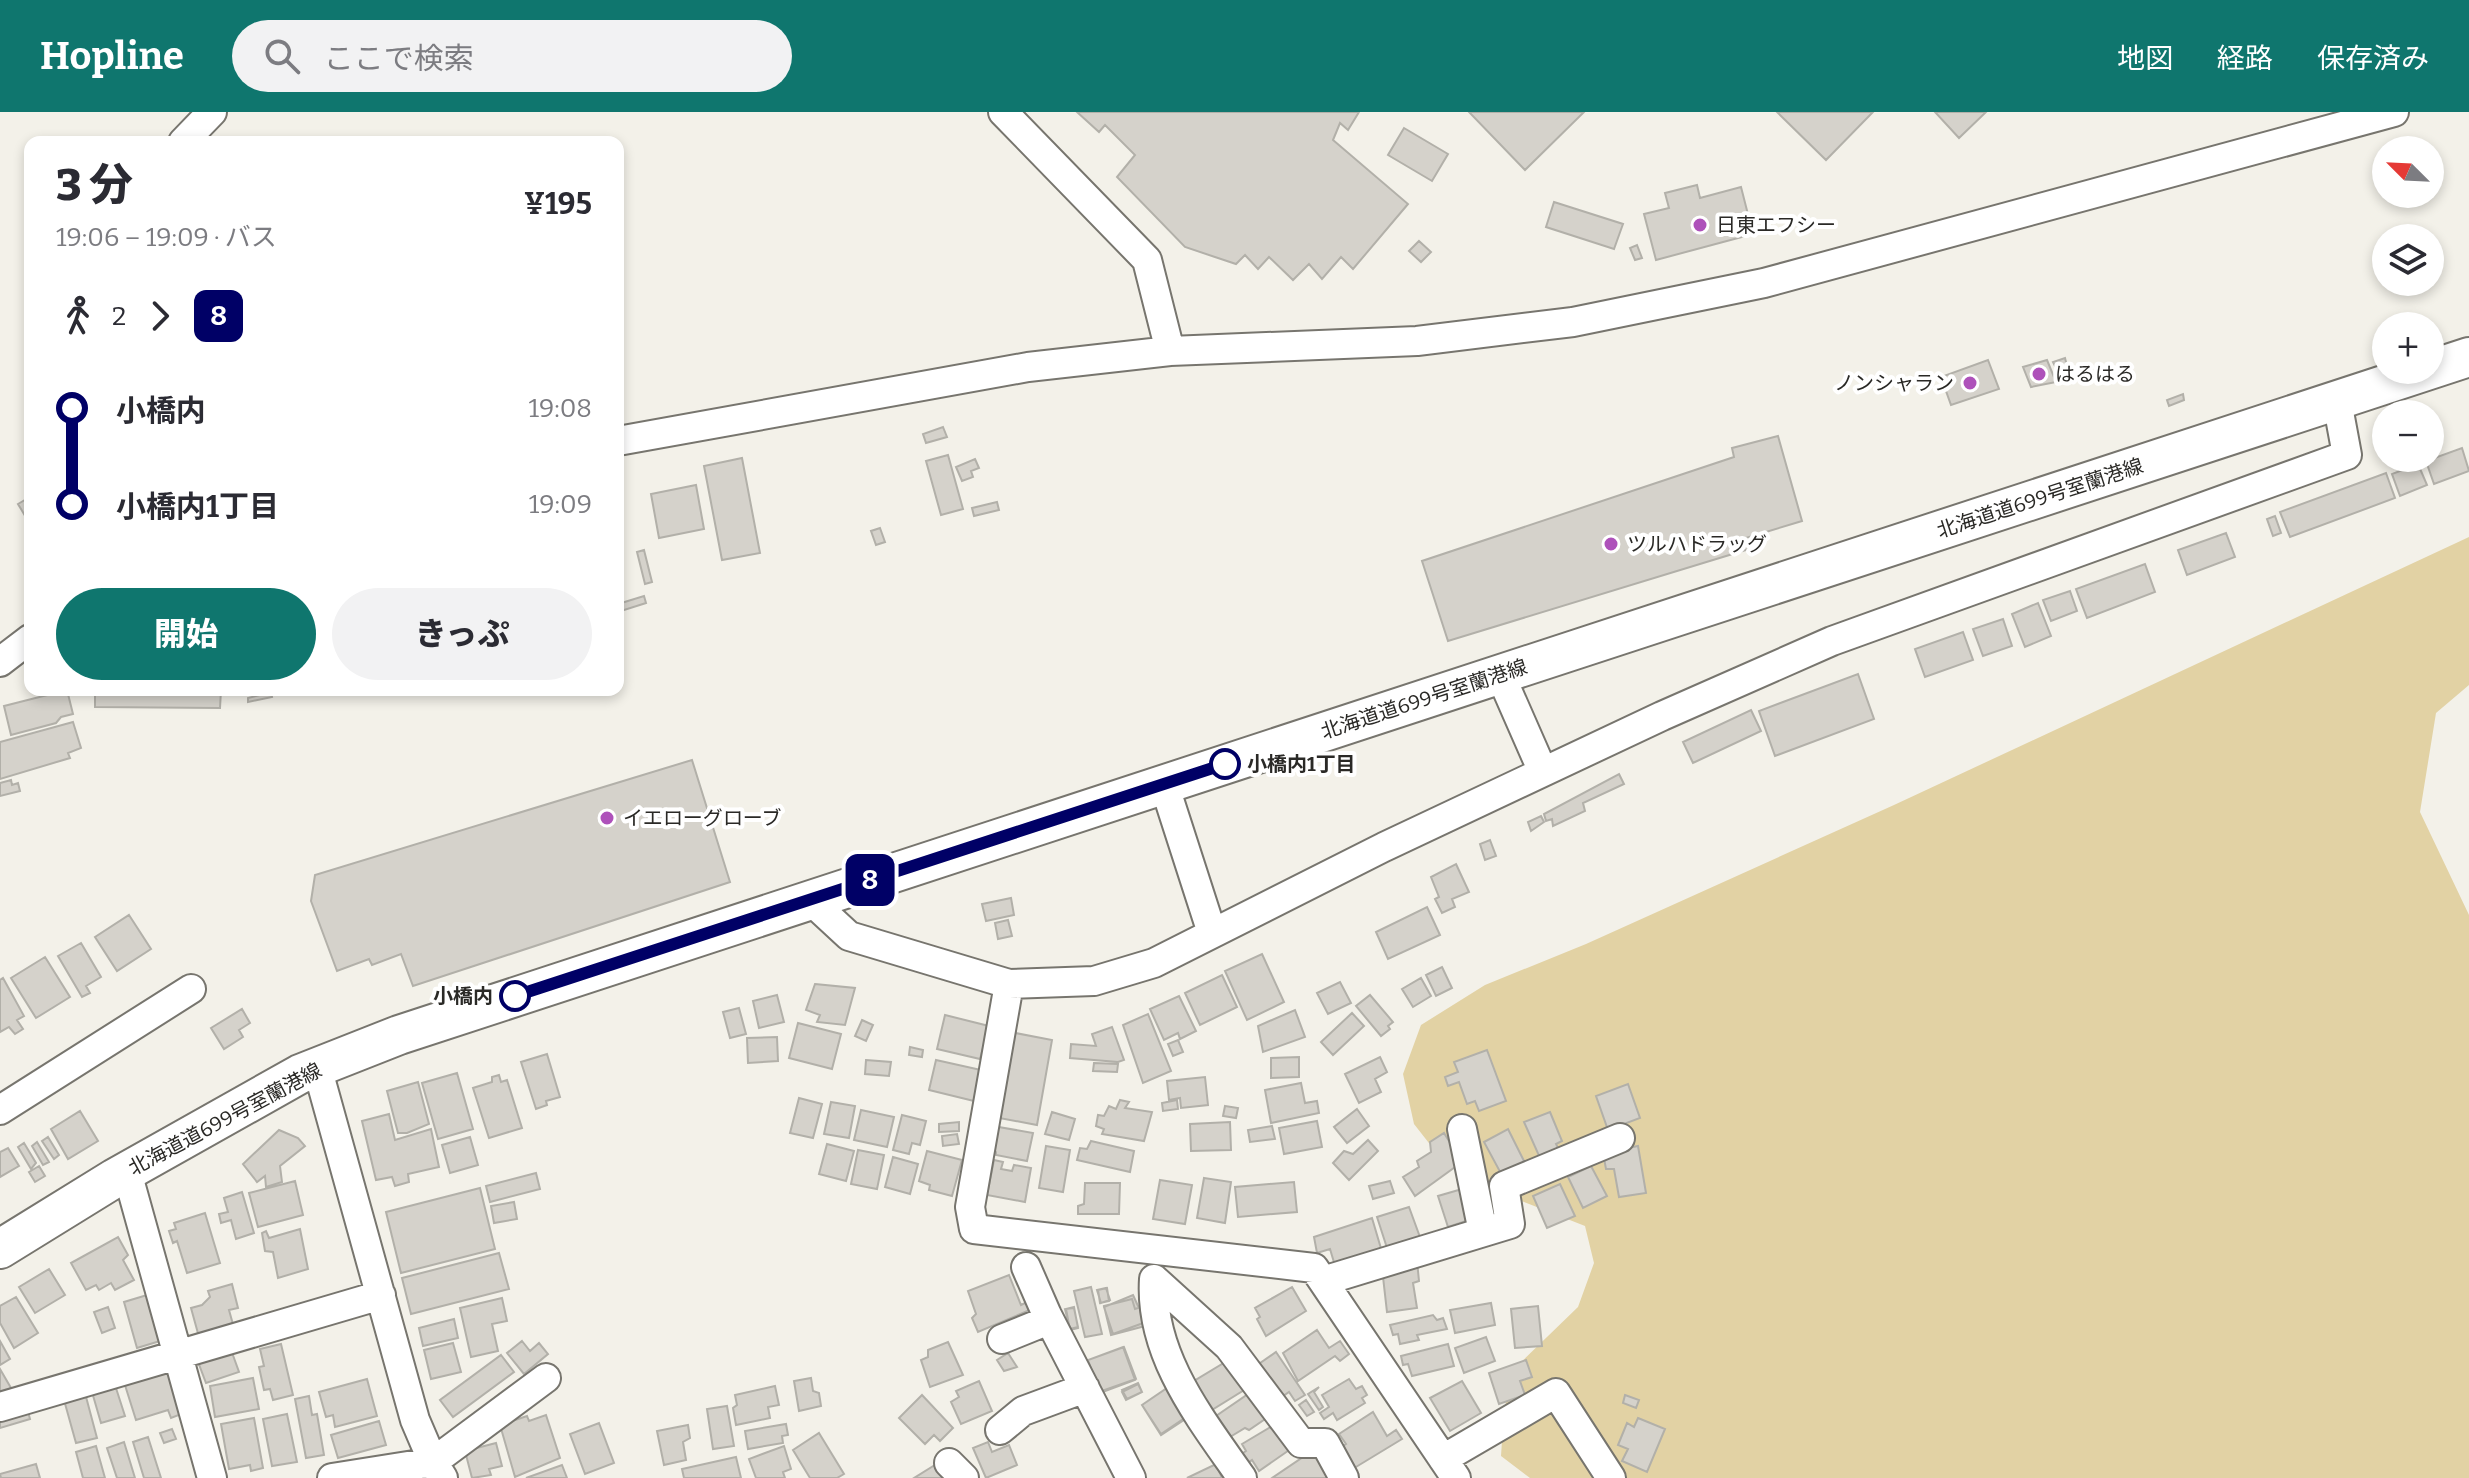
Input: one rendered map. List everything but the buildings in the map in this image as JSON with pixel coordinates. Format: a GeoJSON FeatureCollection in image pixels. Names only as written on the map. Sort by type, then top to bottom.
{"type":"FeatureCollection","features":[{"type":"Feature","properties":{"kind":"main road","name":"北海道道699号室蘭港線"},"geometry":{"type":"LineString","coordinates":[[0,1249],[127,1172],[317,1067],[399,1035],[2469,357]]}},
{"type":"Feature","properties":{"kind":"street"},"geometry":{"type":"LineString","coordinates":[[189,136],[212,112]]}},
{"type":"Feature","properties":{"kind":"street"},"geometry":{"type":"LineString","coordinates":[[1003,112],[1147,260],[1170,351]]}},
{"type":"Feature","properties":{"kind":"street"},"geometry":{"type":"LineString","coordinates":[[624,440],[1028,367],[1170,351],[1417,341],[1573,322],[1764,283],[2394,112]]}},
{"type":"Feature","properties":{"kind":"street"},"geometry":{"type":"LineString","coordinates":[[809,899],[849,936],[1009,984],[1094,981],[1154,963],[1384,847],[1832,641],[2347,455],[2337,401]]}},
{"type":"Feature","properties":{"kind":"street"},"geometry":{"type":"LineString","coordinates":[[0,662],[24,644]]}},
{"type":"Feature","properties":{"kind":"street"},"geometry":{"type":"LineString","coordinates":[[1500,674],[1543,772]]}},
{"type":"Feature","properties":{"kind":"street"},"geometry":{"type":"LineString","coordinates":[[1164,784],[1212,933]]}},
{"type":"Feature","properties":{"kind":"street"},"geometry":{"type":"LineString","coordinates":[[1009,984],[970,1207],[974,1229],[1314,1268],[1449,1468],[1556,1393],[1611,1478]]}},
{"type":"Feature","properties":{"kind":"street"},"geometry":{"type":"LineString","coordinates":[[0,1110],[191,989]]}},
{"type":"Feature","properties":{"kind":"street"},"geometry":{"type":"LineString","coordinates":[[317,1067],[415,1420],[438,1470]]}},
{"type":"Feature","properties":{"kind":"street"},"geometry":{"type":"LineString","coordinates":[[1462,1129],[1483,1232]]}},
{"type":"Feature","properties":{"kind":"street"},"geometry":{"type":"LineString","coordinates":[[1323,1281],[1510,1224],[1504,1186],[1620,1138]]}},
{"type":"Feature","properties":{"kind":"street"},"geometry":{"type":"LineString","coordinates":[[127,1172],[212,1478]]}},
{"type":"Feature","properties":{"kind":"street"},"geometry":{"type":"LineString","coordinates":[[1026,1267],[1049,1320],[1131,1478]]}},
{"type":"Feature","properties":{"kind":"street"},"geometry":{"type":"LineString","coordinates":[[1242,1478],[1184,1394],[1165,1349],[1152,1304],[1154,1279],[1229,1347],[1301,1443],[1325,1443],[1344,1478]]}},
{"type":"Feature","properties":{"kind":"street"},"geometry":{"type":"LineString","coordinates":[[0,1407],[381,1295]]}},
{"type":"Feature","properties":{"kind":"street"},"geometry":{"type":"LineString","coordinates":[[1002,1339],[1049,1320]]}},
{"type":"Feature","properties":{"kind":"street"},"geometry":{"type":"LineString","coordinates":[[332,1478],[438,1470],[546,1378]]}},
{"type":"Feature","properties":{"kind":"street"},"geometry":{"type":"LineString","coordinates":[[1000,1430],[1023,1411],[1085,1388]]}},
{"type":"Feature","properties":{"kind":"shaded area"},"geometry":{"type":"Polygon","coordinates":[[[2469,537],[2469,685],[2436,713],[2420,812],[2469,915],[2469,1478],[1530,1478],[1501,1456],[1504,1411],[1513,1370],[1578,1307],[1594,1263],[1585,1226],[1501,1193],[1443,1161],[1414,1124],[1403,1074],[1421,1025],[1485,985],[1586,944],[1894,805],[2469,537]]]}},
{"type":"Feature","properties":{"kind":"bus line","name":"8"},"geometry":{"type":"LineString","coordinates":[[515,996],[1225,764]]}},
{"type":"Feature","properties":{"kind":"place","name":"日東エフシー"},"geometry":{"type":"Point","coordinates":[1700,225]}},
{"type":"Feature","properties":{"kind":"place","name":"はるはる"},"geometry":{"type":"Point","coordinates":[2039,374]}},
{"type":"Feature","properties":{"kind":"place","name":"ノンシャラン"},"geometry":{"type":"Point","coordinates":[1970,383]}},
{"type":"Feature","properties":{"kind":"place","name":"ツルハドラッグ"},"geometry":{"type":"Point","coordinates":[1611,544]}},
{"type":"Feature","properties":{"kind":"place","name":"小橋内1丁目"},"geometry":{"type":"Point","coordinates":[1225,764]}},
{"type":"Feature","properties":{"kind":"place","name":"イエローグローブ"},"geometry":{"type":"Point","coordinates":[607,818]}},
{"type":"Feature","properties":{"kind":"place","name":"小橋内"},"geometry":{"type":"Point","coordinates":[515,996]}}]}
